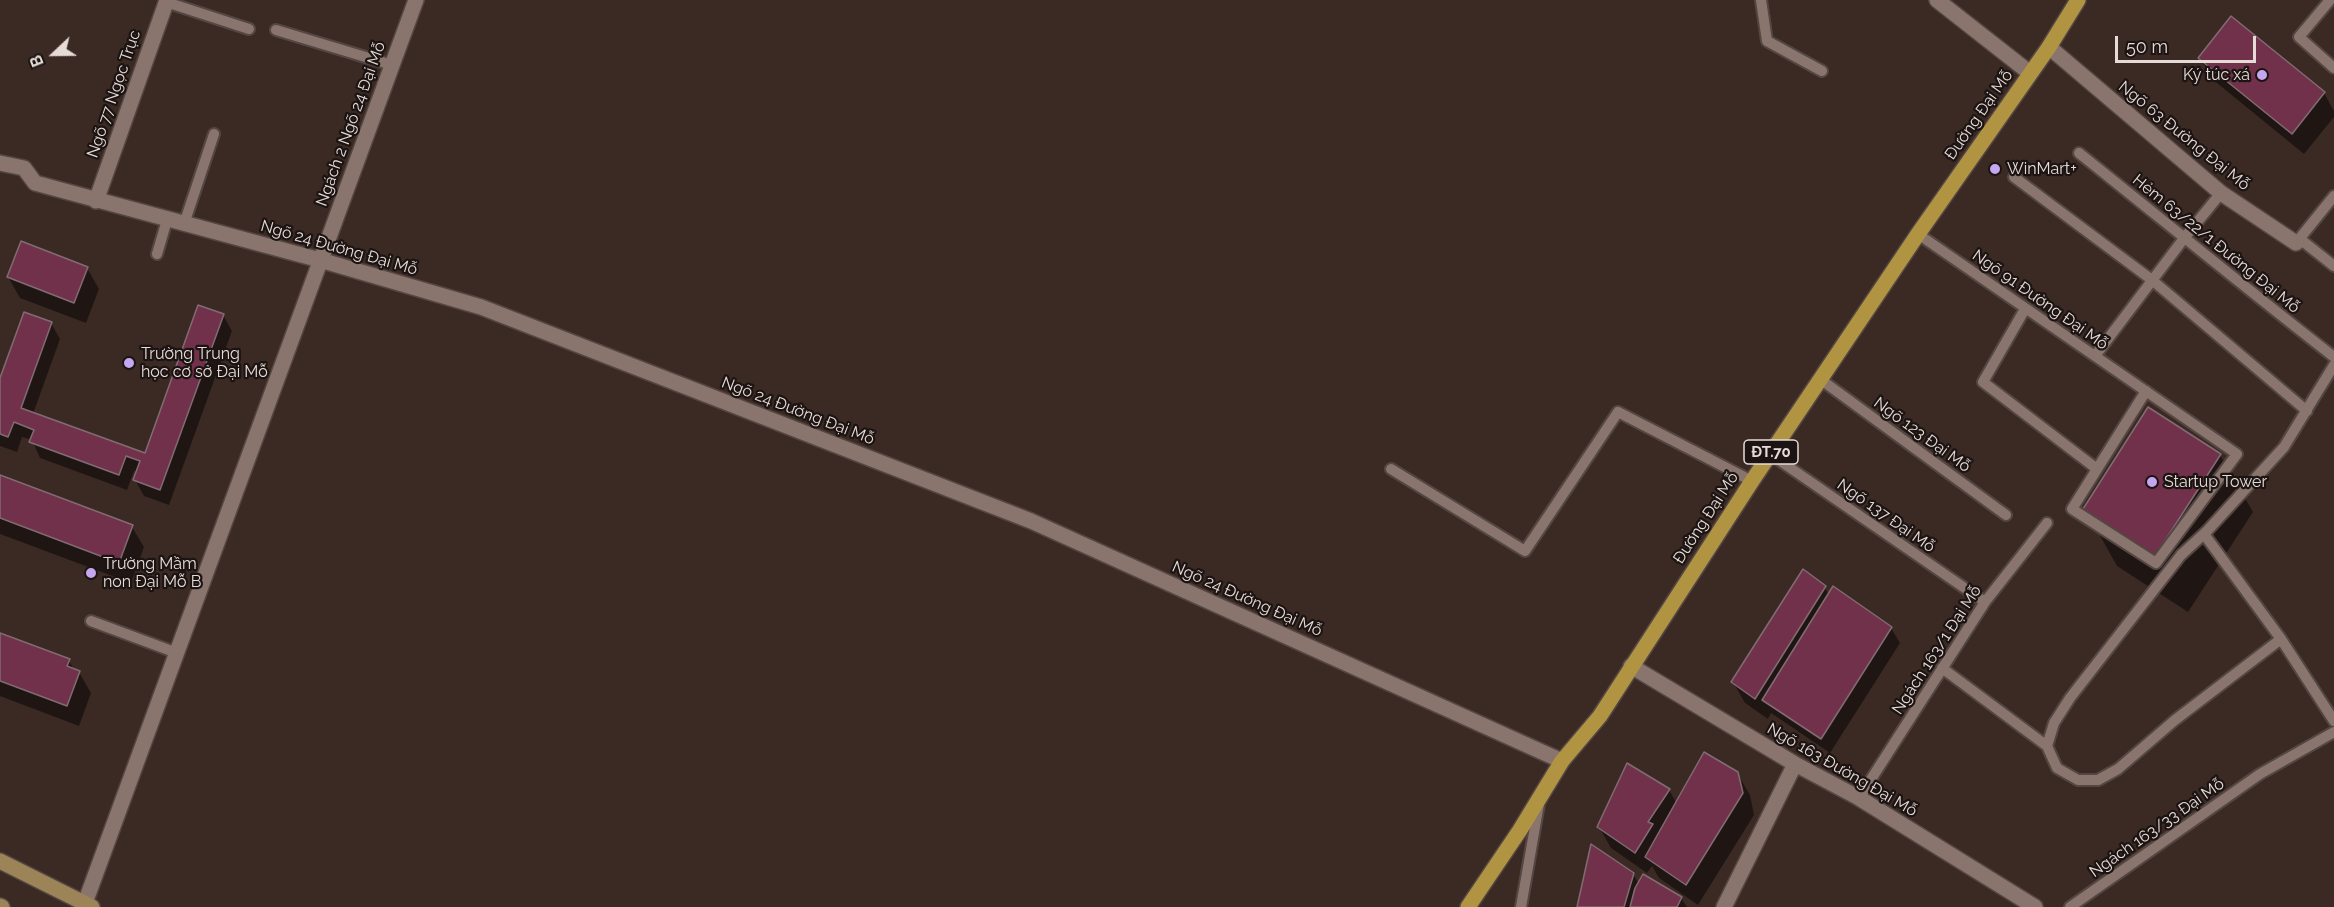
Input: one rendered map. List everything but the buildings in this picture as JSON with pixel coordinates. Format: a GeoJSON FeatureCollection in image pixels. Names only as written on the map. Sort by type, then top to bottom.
{"type":"FeatureCollection","features":[{"type":"Feature","properties":{"kind":"main road","name":"Đường Đại Mỗ"},"geometry":{"type":"LineString","coordinates":[[1468,907],[1562,761],[1600,716],[1820,379],[2049,47],[2078,0]]}},
{"type":"Feature","properties":{"kind":"main road"},"geometry":{"type":"LineString","coordinates":[[0,861],[88,905]]}},
{"type":"Feature","properties":{"kind":"street","name":"Ngách 2 Ngõ 24 Đại Mỗ"},"geometry":{"type":"LineString","coordinates":[[88,905],[177,653],[416,0]]}},
{"type":"Feature","properties":{"kind":"street"},"geometry":{"type":"LineString","coordinates":[[1937,0],[2030,73]]}},
{"type":"Feature","properties":{"kind":"street","name":"Ngõ 77 Ngọc Trục"},"geometry":{"type":"LineString","coordinates":[[96,201],[166,1]]}},
{"type":"Feature","properties":{"kind":"street","name":"Ngõ 63 Đường Đại Mỗ"},"geometry":{"type":"LineString","coordinates":[[2049,47],[2221,193],[2298,241]]}},
{"type":"Feature","properties":{"kind":"street","name":"Ngõ 24 Đường Đại Mỗ"},"geometry":{"type":"LineString","coordinates":[[0,163],[24,168],[35,183],[320,260],[482,307],[1030,521],[1562,761]]}},
{"type":"Feature","properties":{"kind":"street","name":"Ngõ 163 Đường Đại Mỗ"},"geometry":{"type":"LineString","coordinates":[[1631,666],[1795,764],[1859,798],[2035,907]]}},
{"type":"Feature","properties":{"kind":"street"},"geometry":{"type":"LineString","coordinates":[[1726,906],[1795,764]]}},
{"type":"Feature","properties":{"kind":"lane"},"geometry":{"type":"LineString","coordinates":[[1761,0],[1767,41],[1822,71]]}},
{"type":"Feature","properties":{"kind":"lane"},"geometry":{"type":"LineString","coordinates":[[2330,0],[2299,37],[2334,68]]}},
{"type":"Feature","properties":{"kind":"lane"},"geometry":{"type":"LineString","coordinates":[[166,1],[249,29]]}},
{"type":"Feature","properties":{"kind":"lane"},"geometry":{"type":"LineString","coordinates":[[276,30],[392,65]]}},
{"type":"Feature","properties":{"kind":"lane"},"geometry":{"type":"LineString","coordinates":[[184,224],[214,134]]}},
{"type":"Feature","properties":{"kind":"lane","name":"Hẻm 63/22/1 Đường Đại Mỗ"},"geometry":{"type":"LineString","coordinates":[[2079,153],[2334,357]]}},
{"type":"Feature","properties":{"kind":"lane"},"geometry":{"type":"LineString","coordinates":[[2014,177],[2152,279],[2307,411]]}},
{"type":"Feature","properties":{"kind":"lane"},"geometry":{"type":"LineString","coordinates":[[2095,356],[2152,279],[2221,193]]}},
{"type":"Feature","properties":{"kind":"lane"},"geometry":{"type":"LineString","coordinates":[[2298,241],[2334,196]]}},
{"type":"Feature","properties":{"kind":"lane"},"geometry":{"type":"LineString","coordinates":[[157,254],[167,220]]}},
{"type":"Feature","properties":{"kind":"lane","name":"Ngõ 91 Đường Đại Mỗ"},"geometry":{"type":"LineString","coordinates":[[1918,234],[2237,454],[2156,563],[2072,510],[2097,469]]}},
{"type":"Feature","properties":{"kind":"lane","name":"Ngõ 63 Đường Đại Mỗ"},"geometry":{"type":"LineString","coordinates":[[2298,241],[2334,266]]}},
{"type":"Feature","properties":{"kind":"lane"},"geometry":{"type":"LineString","coordinates":[[2025,309],[1983,382],[2097,469],[2146,391]]}},
{"type":"Feature","properties":{"kind":"lane"},"geometry":{"type":"LineString","coordinates":[[2047,746],[2054,723],[2070,698],[2181,555],[2204,534],[2284,447],[2334,365]]}},
{"type":"Feature","properties":{"kind":"lane","name":"Ngõ 123 Đại Mỗ"},"geometry":{"type":"LineString","coordinates":[[1820,379],[2006,514]]}},
{"type":"Feature","properties":{"kind":"lane"},"geometry":{"type":"LineString","coordinates":[[1391,469],[1525,550],[1618,412],[1752,481]]}},
{"type":"Feature","properties":{"kind":"lane","name":"Ngõ 137 Đại Mỗ"},"geometry":{"type":"LineString","coordinates":[[1770,454],[1985,602]]}},
{"type":"Feature","properties":{"kind":"lane","name":"Ngách 163/1 Đại Mỗ"},"geometry":{"type":"LineString","coordinates":[[1859,798],[1985,602],[2047,523]]}},
{"type":"Feature","properties":{"kind":"lane"},"geometry":{"type":"LineString","coordinates":[[2204,534],[2281,639],[2334,721]]}},
{"type":"Feature","properties":{"kind":"lane"},"geometry":{"type":"LineString","coordinates":[[91,621],[177,653]]}},
{"type":"Feature","properties":{"kind":"lane"},"geometry":{"type":"LineString","coordinates":[[1942,669],[2047,746],[2057,768],[2078,780],[2098,780],[2118,769],[2175,720],[2281,639]]}},
{"type":"Feature","properties":{"kind":"lane","name":"Ngách 163/33 Đại Mỗ"},"geometry":{"type":"LineString","coordinates":[[2070,907],[2260,774],[2334,732]]}},
{"type":"Feature","properties":{"kind":"lane"},"geometry":{"type":"LineString","coordinates":[[1521,907],[1540,798]]}},
{"type":"Feature","properties":{"kind":"place","name":"Ký túc xá"},"geometry":{"type":"Point","coordinates":[2262,75]}},
{"type":"Feature","properties":{"kind":"place","name":"WinMart+"},"geometry":{"type":"Point","coordinates":[1995,169]}},
{"type":"Feature","properties":{"kind":"place","name":"Trường Trung học cơ sở Đại Mỗ"},"geometry":{"type":"Point","coordinates":[129,363]}},
{"type":"Feature","properties":{"kind":"place","name":"Startup Tower"},"geometry":{"type":"Point","coordinates":[2152,482]}},
{"type":"Feature","properties":{"kind":"place","name":"Trường Mầm non Đại Mỗ B"},"geometry":{"type":"Point","coordinates":[91,573]}}]}
